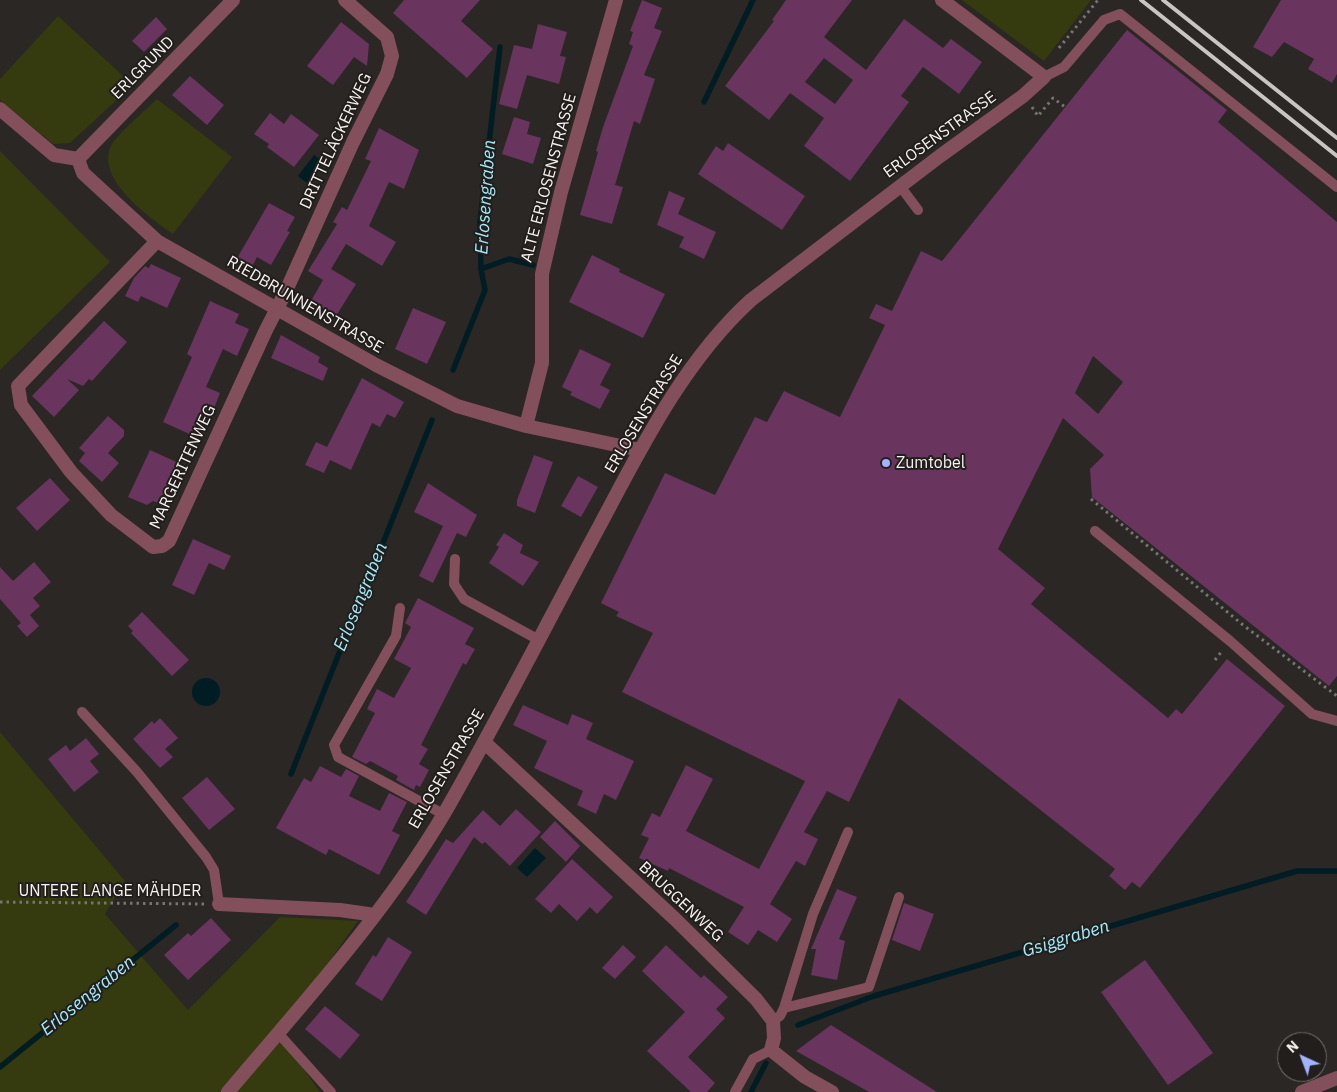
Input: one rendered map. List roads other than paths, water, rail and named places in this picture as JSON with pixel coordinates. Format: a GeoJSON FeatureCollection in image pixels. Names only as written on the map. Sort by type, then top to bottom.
{"type":"FeatureCollection","features":[{"type":"Feature","properties":{"kind":"street","name":"ERLGRUND"},"geometry":{"type":"LineString","coordinates":[[78,159],[233,0]]}},
{"type":"Feature","properties":{"kind":"street","name":"DRITTELÄCKERWEG"},"geometry":{"type":"LineString","coordinates":[[277,308],[353,142],[388,74],[392,56],[387,37],[345,0]]}},
{"type":"Feature","properties":{"kind":"street","name":"ALTE ERLOSENSTRASSE"},"geometry":{"type":"LineString","coordinates":[[526,426],[542,363],[542,274],[561,192],[616,0]]}},
{"type":"Feature","properties":{"kind":"street"},"geometry":{"type":"LineString","coordinates":[[942,0],[1044,78]]}},
{"type":"Feature","properties":{"kind":"street","name":"ERLOSENSTRASSE"},"geometry":{"type":"LineString","coordinates":[[228,1092],[375,915],[412,864],[484,742],[640,450],[704,351],[732,317],[784,274],[1023,96],[1044,78]]}},
{"type":"Feature","properties":{"kind":"street"},"geometry":{"type":"LineString","coordinates":[[0,109],[54,155],[78,159]]}},
{"type":"Feature","properties":{"kind":"street","name":"RIEDBRUNNENSTRASSE"},"geometry":{"type":"LineString","coordinates":[[78,159],[83,173],[157,241],[376,365],[457,406],[526,426],[640,450]]}},
{"type":"Feature","properties":{"kind":"street","name":"MARGERITENWEG"},"geometry":{"type":"LineString","coordinates":[[157,241],[18,386],[21,406],[71,472],[111,515],[153,547],[162,546],[169,541],[277,308]]}},
{"type":"Feature","properties":{"kind":"street","name":"BRUGGENWEG"},"geometry":{"type":"LineString","coordinates":[[484,742],[675,918],[756,999],[773,1021]]}},
{"type":"Feature","properties":{"kind":"street"},"geometry":{"type":"LineString","coordinates":[[219,904],[340,910],[375,915]]}},
{"type":"Feature","properties":{"kind":"street"},"geometry":{"type":"LineString","coordinates":[[773,1021],[774,1038],[771,1050],[805,1077],[832,1092]]}},
{"type":"Feature","properties":{"kind":"street"},"geometry":{"type":"LineString","coordinates":[[1302,1092],[1337,1078]]}},
{"type":"Feature","properties":{"kind":"lane","name":"ERLOSENSTRASSE"},"geometry":{"type":"LineString","coordinates":[[1044,78],[1064,67],[1104,20],[1120,14],[1337,187]]}},
{"type":"Feature","properties":{"kind":"lane"},"geometry":{"type":"LineString","coordinates":[[900,186],[918,210]]}},
{"type":"Feature","properties":{"kind":"lane"},"geometry":{"type":"LineString","coordinates":[[1095,531],[1230,641],[1312,714],[1337,721]]}},
{"type":"Feature","properties":{"kind":"lane"},"geometry":{"type":"LineString","coordinates":[[454,558],[454,584],[464,599],[538,640]]}},
{"type":"Feature","properties":{"kind":"lane"},"geometry":{"type":"LineString","coordinates":[[400,608],[396,636],[334,745],[338,757],[443,814]]}},
{"type":"Feature","properties":{"kind":"lane"},"geometry":{"type":"LineString","coordinates":[[82,712],[138,772],[206,857],[214,870],[219,904]]}},
{"type":"Feature","properties":{"kind":"lane"},"geometry":{"type":"LineString","coordinates":[[773,1021],[780,1016],[784,1008],[813,914],[848,832]]}},
{"type":"Feature","properties":{"kind":"lane"},"geometry":{"type":"LineString","coordinates":[[784,1008],[869,987],[899,897]]}},
{"type":"Feature","properties":{"kind":"lane"},"geometry":{"type":"LineString","coordinates":[[278,1033],[331,1092]]}},
{"type":"Feature","properties":{"kind":"lane"},"geometry":{"type":"LineString","coordinates":[[735,1092],[752,1059],[771,1050]]}},
{"type":"Feature","properties":{"kind":"water"},"geometry":{"type":"Polygon","coordinates":[[[314,155],[323,161],[307,183],[298,176],[314,155]]]}},
{"type":"Feature","properties":{"kind":"water"},"geometry":{"type":"Polygon","coordinates":[[[206,678],[216,682],[220,692],[216,702],[206,706],[196,702],[192,692],[196,682],[206,678]]]}},
{"type":"Feature","properties":{"kind":"water"},"geometry":{"type":"Polygon","coordinates":[[[535,848],[546,858],[527,877],[517,868],[535,848]]]}},
{"type":"Feature","properties":{"kind":"waterway"},"geometry":{"type":"LineString","coordinates":[[704,102],[753,0]]}},
{"type":"Feature","properties":{"kind":"waterway","name":"Erlosengraben"},"geometry":{"type":"LineString","coordinates":[[453,370],[485,290],[481,269],[480,222],[500,47]]}},
{"type":"Feature","properties":{"kind":"waterway"},"geometry":{"type":"LineString","coordinates":[[481,269],[509,259],[533,265]]}},
{"type":"Feature","properties":{"kind":"waterway","name":"Erlosengraben"},"geometry":{"type":"LineString","coordinates":[[291,774],[432,420]]}},
{"type":"Feature","properties":{"kind":"waterway","name":"Gsiggraben"},"geometry":{"type":"LineString","coordinates":[[798,1025],[874,996],[1297,871],[1337,871]]}},
{"type":"Feature","properties":{"kind":"waterway","name":"Erlosengraben"},"geometry":{"type":"LineString","coordinates":[[0,1067],[176,925]]}},
{"type":"Feature","properties":{"kind":"waterway","name":"Gsiggraben"},"geometry":{"type":"LineString","coordinates":[[751,1092],[766,1063]]}},
{"type":"Feature","properties":{"kind":"railway"},"geometry":{"type":"LineString","coordinates":[[1141,0],[1337,156]]}},
{"type":"Feature","properties":{"kind":"railway"},"geometry":{"type":"LineString","coordinates":[[1163,0],[1337,138]]}},
{"type":"Feature","properties":{"kind":"place","name":"Zumtobel"},"geometry":{"type":"Point","coordinates":[886,463]}}]}
